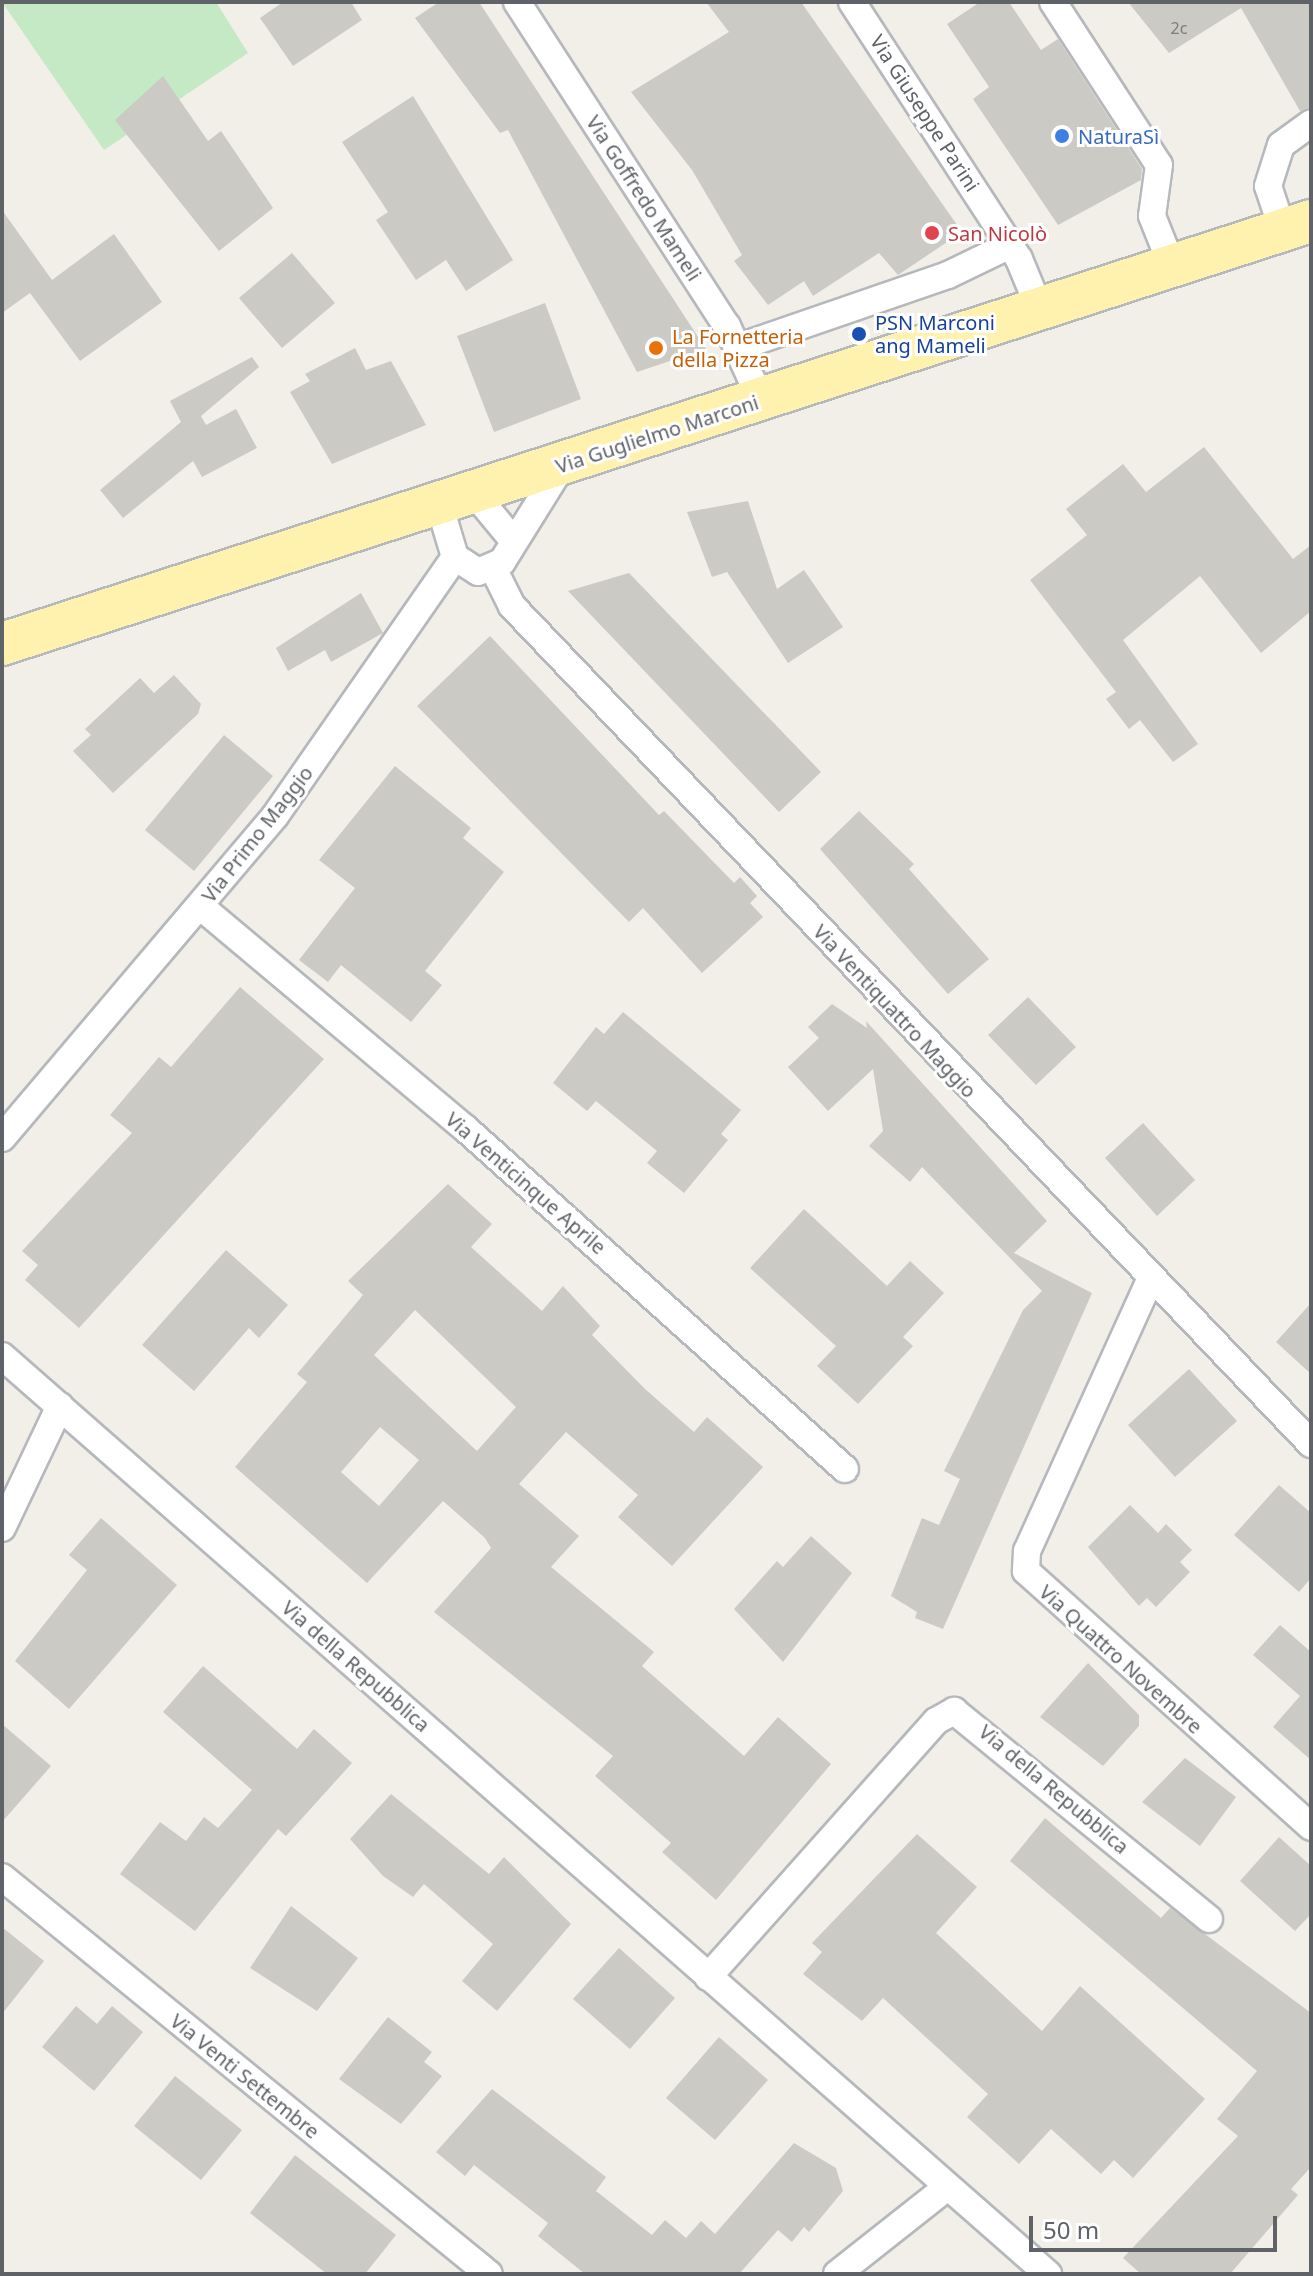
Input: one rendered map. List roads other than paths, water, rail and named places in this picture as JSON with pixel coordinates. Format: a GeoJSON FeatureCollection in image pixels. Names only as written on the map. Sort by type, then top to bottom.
{"type":"FeatureCollection","features":[{"type":"Feature","properties":{"kind":"main road","name":"Via Guglielmo Marconi"},"geometry":{"type":"LineString","coordinates":[[2,644],[1297,226]]}},
{"type":"Feature","properties":{"kind":"street","name":"Via Goffredo Mameli"},"geometry":{"type":"LineString","coordinates":[[517,2],[739,347],[761,400]]}},
{"type":"Feature","properties":{"kind":"street","name":"Via Giuseppe Parini"},"geometry":{"type":"LineString","coordinates":[[852,2],[1010,245],[1040,310]]}},
{"type":"Feature","properties":{"kind":"street"},"geometry":{"type":"LineString","coordinates":[[1053,2],[1159,165],[1152,216],[1172,266]]}},
{"type":"Feature","properties":{"kind":"street"},"geometry":{"type":"LineString","coordinates":[[1297,226],[1268,186],[1281,145],[1311,123]]}},
{"type":"Feature","properties":{"kind":"street"},"geometry":{"type":"LineString","coordinates":[[739,347],[948,275],[1010,245]]}},
{"type":"Feature","properties":{"kind":"street"},"geometry":{"type":"LineString","coordinates":[[457,498],[455,557],[478,572],[493,568],[563,464]]}},
{"type":"Feature","properties":{"kind":"street"},"geometry":{"type":"LineString","coordinates":[[457,498],[512,539]]}},
{"type":"Feature","properties":{"kind":"street","name":"Via Primo Maggio"},"geometry":{"type":"LineString","coordinates":[[2,1138],[283,806],[455,557]]}},
{"type":"Feature","properties":{"kind":"street","name":"Via Ventiquattro Maggio"},"geometry":{"type":"LineString","coordinates":[[493,568],[512,606],[1150,1280],[1311,1444]]}},
{"type":"Feature","properties":{"kind":"street","name":"Via Venticinque Aprile"},"geometry":{"type":"LineString","coordinates":[[200,906],[478,1139],[845,1469]]}},
{"type":"Feature","properties":{"kind":"street","name":"Via Quattro Novembre"},"geometry":{"type":"LineString","coordinates":[[1150,1280],[1027,1551],[1026,1571],[1311,1827]]}},
{"type":"Feature","properties":{"kind":"street","name":"Via della Repubblica"},"geometry":{"type":"LineString","coordinates":[[2,1356],[1048,2274]]}},
{"type":"Feature","properties":{"kind":"street"},"geometry":{"type":"LineString","coordinates":[[2,1528],[60,1406]]}},
{"type":"Feature","properties":{"kind":"street","name":"Via della Repubblica"},"geometry":{"type":"LineString","coordinates":[[708,1977],[936,1721],[954,1711],[1209,1919]]}},
{"type":"Feature","properties":{"kind":"street","name":"Via Venti Settembre"},"geometry":{"type":"LineString","coordinates":[[2,1877],[489,2274]]}},
{"type":"Feature","properties":{"kind":"street"},"geometry":{"type":"LineString","coordinates":[[837,2274],[947,2187]]}},
{"type":"Feature","properties":{"kind":"place","name":"NaturaSì"},"geometry":{"type":"Point","coordinates":[1062,136]}},
{"type":"Feature","properties":{"kind":"place","name":"San Nicolò"},"geometry":{"type":"Point","coordinates":[932,233]}},
{"type":"Feature","properties":{"kind":"place","name":"PSN Marconi ang Mameli"},"geometry":{"type":"Point","coordinates":[859,334]}},
{"type":"Feature","properties":{"kind":"place","name":"La Fornetteria della Pizza"},"geometry":{"type":"Point","coordinates":[656,348]}}]}
